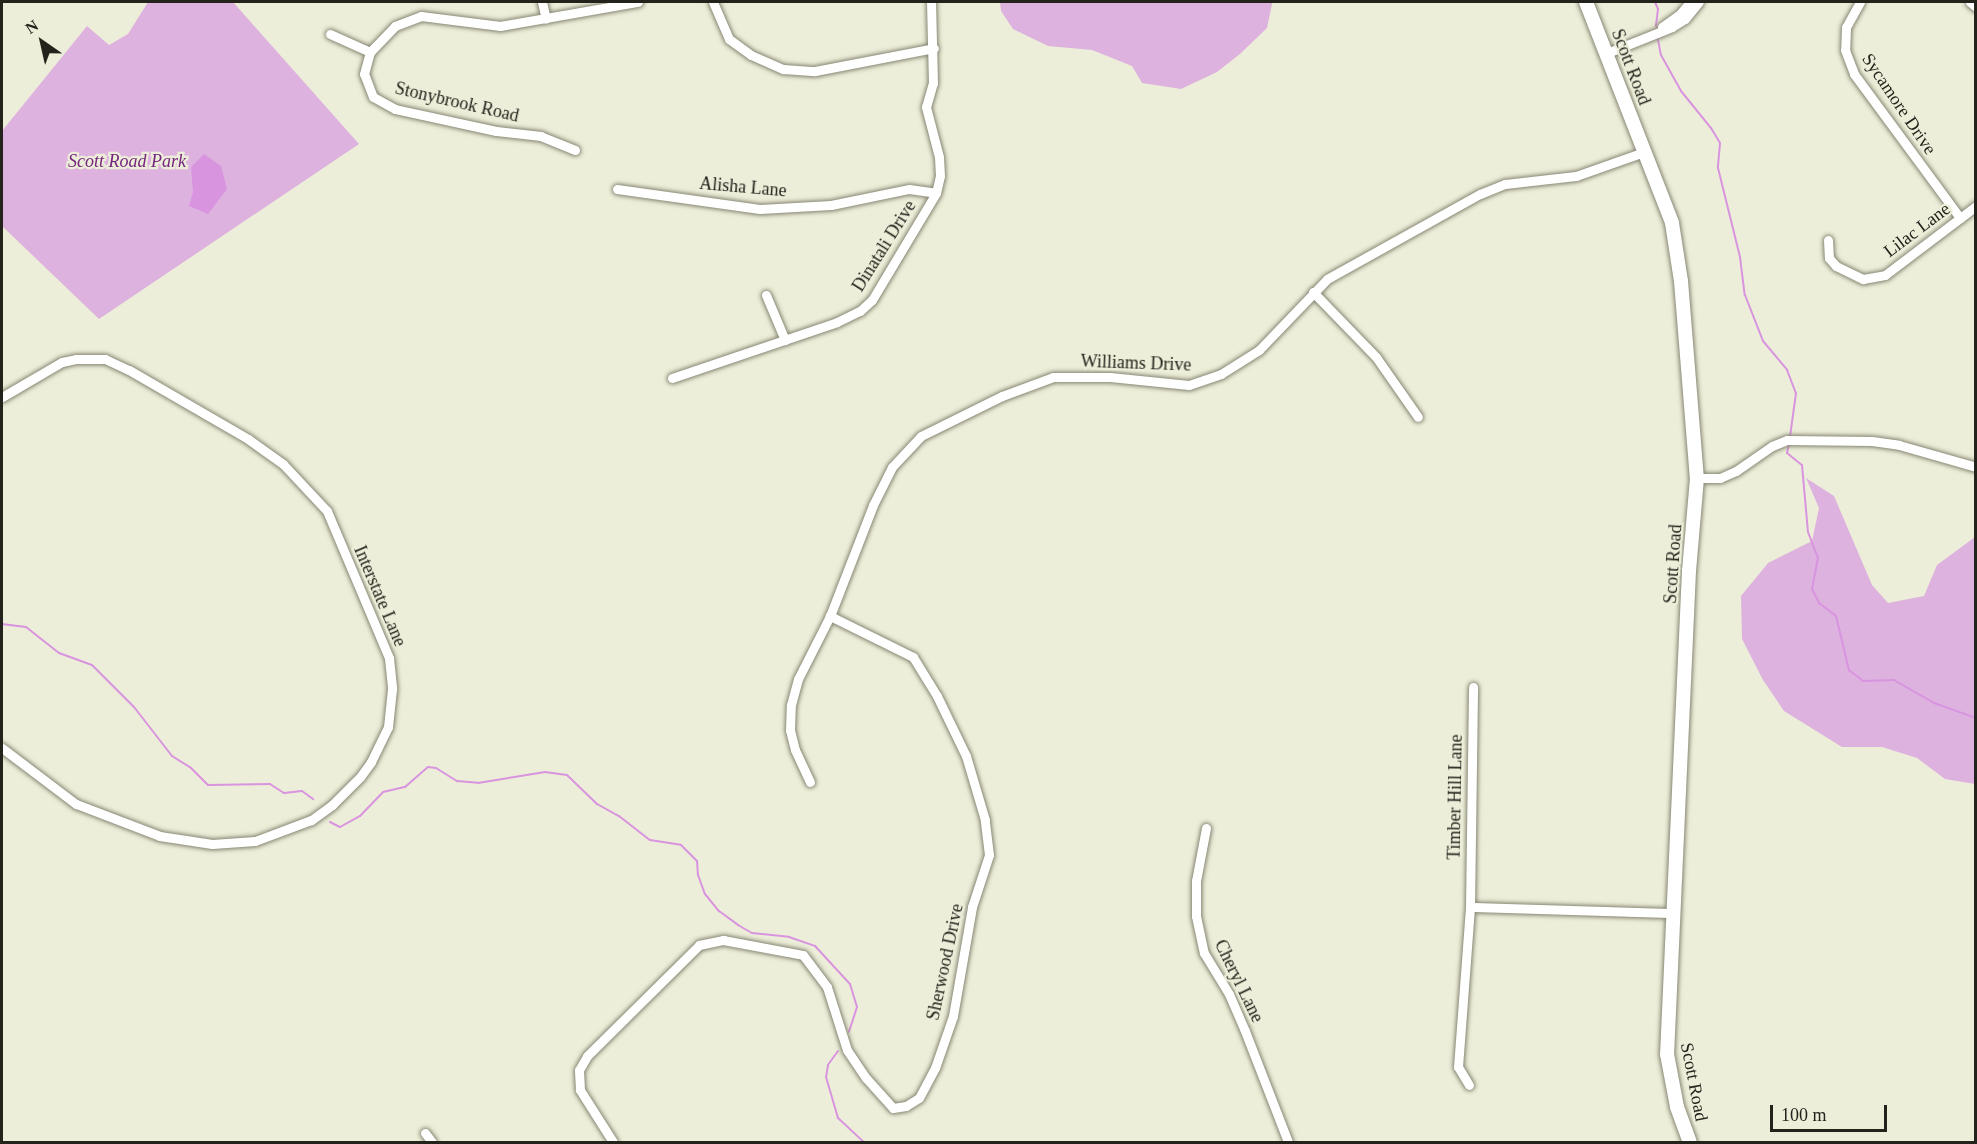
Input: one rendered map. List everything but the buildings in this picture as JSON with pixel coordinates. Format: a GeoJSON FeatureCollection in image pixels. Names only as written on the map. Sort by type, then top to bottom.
{"type":"FeatureCollection","features":[{"type":"Feature","properties":{"kind":"main road","name":"Scott Road"},"geometry":{"type":"LineString","coordinates":[[1586,2],[1672,223],[1681,281],[1697,478],[1689,571],[1667,1054],[1677,1107],[1690,1143]]}},
{"type":"Feature","properties":{"kind":"street"},"geometry":{"type":"LineString","coordinates":[[542,2],[546,19]]}},
{"type":"Feature","properties":{"kind":"street"},"geometry":{"type":"LineString","coordinates":[[330,34],[370,52],[395,26],[421,16],[500,26],[638,2]]}},
{"type":"Feature","properties":{"kind":"street"},"geometry":{"type":"LineString","coordinates":[[713,2],[729,39],[751,55],[783,69],[815,71],[934,48]]}},
{"type":"Feature","properties":{"kind":"street","name":"Dinatali Drive"},"geometry":{"type":"LineString","coordinates":[[672,378],[785,340],[860,311],[872,300],[936,193],[940,176],[939,157],[926,107],[933,83],[934,48],[931,2]]}},
{"type":"Feature","properties":{"kind":"street"},"geometry":{"type":"LineString","coordinates":[[1682,16],[1690,2]]}},
{"type":"Feature","properties":{"kind":"street"},"geometry":{"type":"LineString","coordinates":[[1607,53],[1653,34],[1699,2]]}},
{"type":"Feature","properties":{"kind":"street","name":"Sycamore Drive"},"geometry":{"type":"LineString","coordinates":[[1860,2],[1846,27],[1845,50],[1854,74],[1960,218]]}},
{"type":"Feature","properties":{"kind":"street"},"geometry":{"type":"LineString","coordinates":[[1970,2],[1976,7]]}},
{"type":"Feature","properties":{"kind":"street","name":"Stonybrook Road"},"geometry":{"type":"LineString","coordinates":[[370,52],[364,74],[374,97],[395,109],[496,131],[541,136],[575,150]]}},
{"type":"Feature","properties":{"kind":"street","name":"Williams Drive"},"geometry":{"type":"LineString","coordinates":[[810,782],[795,750],[790,730],[791,705],[798,679],[830,616],[873,505],[892,466],[921,436],[1002,396],[1053,377],[1110,377],[1189,385],[1221,374],[1259,350],[1327,279],[1480,194],[1505,184],[1576,176],[1644,152]]}},
{"type":"Feature","properties":{"kind":"street","name":"Alisha Lane"},"geometry":{"type":"LineString","coordinates":[[617,189],[771,209],[831,206],[909,189],[936,193]]}},
{"type":"Feature","properties":{"kind":"street","name":"Lilac Lane"},"geometry":{"type":"LineString","coordinates":[[1828,240],[1829,258],[1836,266],[1863,279],[1885,275],[1976,206]]}},
{"type":"Feature","properties":{"kind":"street"},"geometry":{"type":"LineString","coordinates":[[1313,292],[1376,357],[1418,417]]}},
{"type":"Feature","properties":{"kind":"street"},"geometry":{"type":"LineString","coordinates":[[766,295],[785,340]]}},
{"type":"Feature","properties":{"kind":"street","name":"Interstate Lane"},"geometry":{"type":"LineString","coordinates":[[2,397],[62,362],[76,359],[105,359],[129,370],[238,433],[283,464],[327,511],[389,658],[392,689],[388,727],[372,762],[360,777],[332,805],[311,820],[255,841],[212,844],[159,837],[76,804],[2,748]]}},
{"type":"Feature","properties":{"kind":"street"},"geometry":{"type":"LineString","coordinates":[[1697,478],[1720,478],[1736,471],[1772,446],[1791,440],[1872,441],[1899,445],[1976,467]]}},
{"type":"Feature","properties":{"kind":"street","name":"Sherwood Drive"},"geometry":{"type":"LineString","coordinates":[[612,1142],[580,1090],[579,1070],[587,1056],[699,945],[723,940],[803,955],[827,987],[847,1050],[866,1078],[893,1108],[906,1106],[919,1098],[935,1068],[953,1016],[972,907],[989,855],[985,820],[966,756],[937,696],[913,657],[830,616]]}},
{"type":"Feature","properties":{"kind":"street","name":"Timber Hill Lane"},"geometry":{"type":"LineString","coordinates":[[1469,1085],[1458,1067],[1470,907],[1473,687]]}},
{"type":"Feature","properties":{"kind":"street","name":"Cheryl Lane"},"geometry":{"type":"LineString","coordinates":[[1206,828],[1196,881],[1196,916],[1204,953],[1229,994],[1242,1023],[1288,1143]]}},
{"type":"Feature","properties":{"kind":"street"},"geometry":{"type":"LineString","coordinates":[[1470,907],[1673,913]]}},
{"type":"Feature","properties":{"kind":"street"},"geometry":{"type":"LineString","coordinates":[[425,1133],[432,1143]]}},
{"type":"Feature","properties":{"kind":"green space","name":"Scott Road Park"},"geometry":{"type":"Polygon","coordinates":[[[148,2],[233,2],[359,144],[99,319],[2,226],[2,131],[87,26],[109,45],[128,34],[148,2]]]}},
{"type":"Feature","properties":{"kind":"green space"},"geometry":{"type":"Polygon","coordinates":[[[1000,2],[1272,2],[1272,4],[1267,28],[1240,54],[1217,72],[1181,89],[1142,83],[1132,66],[1092,50],[1048,46],[1013,29],[1001,11],[1000,2]]]}},
{"type":"Feature","properties":{"kind":"green space"},"geometry":{"type":"Polygon","coordinates":[[[1806,478],[1834,496],[1872,585],[1888,603],[1924,596],[1937,565],[1975,537],[1975,784],[1945,779],[1917,758],[1882,747],[1842,747],[1784,711],[1763,680],[1742,639],[1741,596],[1768,563],[1812,541],[1819,508],[1806,478]]]}},
{"type":"Feature","properties":{"kind":"shaded area"},"geometry":{"type":"Polygon","coordinates":[[[204,154],[221,166],[227,189],[208,214],[189,206],[193,192],[191,167],[204,154]]]}},
{"type":"Feature","properties":{"kind":"waterway"},"geometry":{"type":"LineString","coordinates":[[1655,2],[1658,9],[1656,26]]}},
{"type":"Feature","properties":{"kind":"waterway"},"geometry":{"type":"LineString","coordinates":[[1657,35],[1661,55],[1681,91],[1711,128],[1720,143],[1718,168],[1740,257],[1745,295],[1763,341],[1787,370],[1796,393],[1790,437]]}},
{"type":"Feature","properties":{"kind":"waterway"},"geometry":{"type":"LineString","coordinates":[[1789,443],[1787,453],[1802,465],[1808,532],[1818,558],[1812,589],[1819,603],[1836,616],[1849,670],[1863,681],[1894,680],[1934,703],[1976,718]]}},
{"type":"Feature","properties":{"kind":"waterway"},"geometry":{"type":"LineString","coordinates":[[2,624],[26,627],[59,653],[92,665],[134,707],[172,756],[191,768],[208,785],[270,784],[284,793],[302,791],[313,799]]}},
{"type":"Feature","properties":{"kind":"waterway"},"geometry":{"type":"LineString","coordinates":[[330,822],[340,827],[360,816],[383,792],[405,787],[428,767],[436,768],[457,781],[478,783],[545,772],[567,775],[597,804],[619,816],[650,840],[681,845],[697,861],[698,875],[705,894],[719,911],[738,925],[752,933],[789,937],[815,946],[850,984],[857,1007],[849,1032]]}},
{"type":"Feature","properties":{"kind":"waterway"},"geometry":{"type":"LineString","coordinates":[[838,1051],[828,1065],[826,1077],[838,1118],[864,1142]]}}]}
